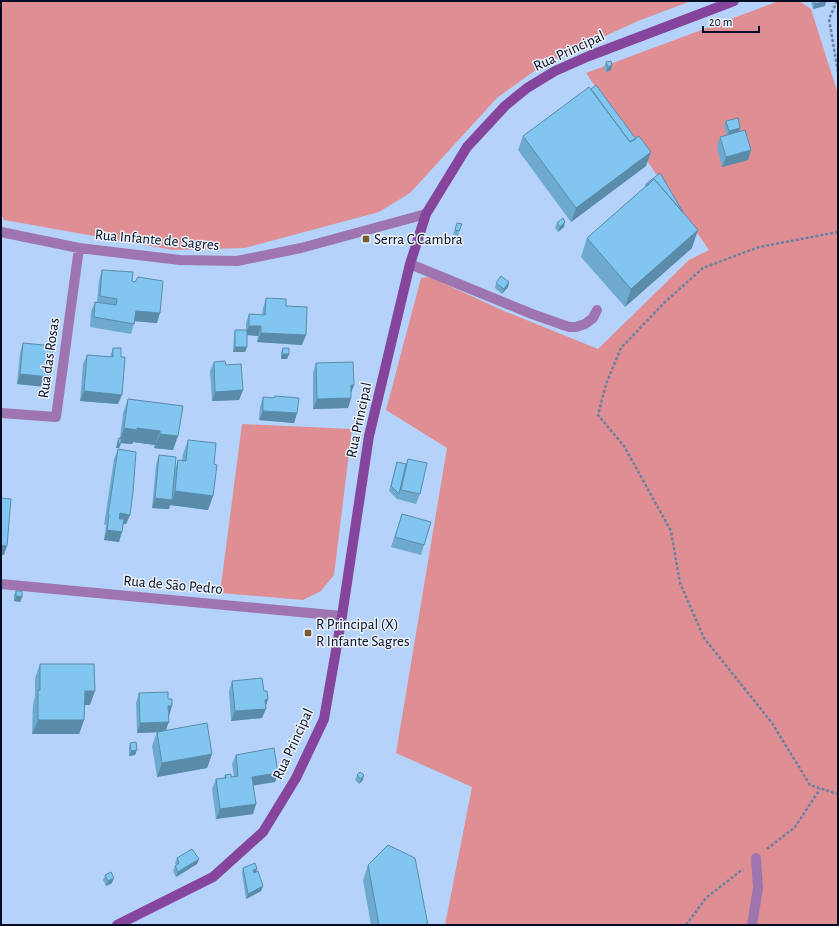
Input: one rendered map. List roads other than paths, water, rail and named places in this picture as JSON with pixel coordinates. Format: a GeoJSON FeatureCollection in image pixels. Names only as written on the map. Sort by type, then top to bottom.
{"type":"FeatureCollection","features":[{"type":"Feature","properties":{"kind":"street","name":"Rua Principal"},"geometry":{"type":"LineString","coordinates":[[117,925],[213,877],[262,832],[296,778],[324,720],[342,616],[369,436],[410,264],[426,214],[467,147],[505,106],[527,88],[555,71],[589,56],[734,1]]}},
{"type":"Feature","properties":{"kind":"street","name":"Rua Infante de Sagres"},"geometry":{"type":"LineString","coordinates":[[1,232],[79,248],[180,260],[237,261],[300,248],[426,214]]}},
{"type":"Feature","properties":{"kind":"street","name":"Rua das Rosas"},"geometry":{"type":"LineString","coordinates":[[1,413],[56,417],[79,248]]}},
{"type":"Feature","properties":{"kind":"street"},"geometry":{"type":"LineString","coordinates":[[410,264],[532,314],[569,327],[576,327],[585,324],[593,318],[597,310]]}},
{"type":"Feature","properties":{"kind":"street","name":"Rua de São Pedro"},"geometry":{"type":"LineString","coordinates":[[1,584],[342,616]]}},
{"type":"Feature","properties":{"kind":"street"},"geometry":{"type":"LineString","coordinates":[[752,925],[758,888],[756,858]]}},
{"type":"Feature","properties":{"kind":"place","name":"Serra C Cambra"},"geometry":{"type":"Point","coordinates":[366,239]}},
{"type":"Feature","properties":{"kind":"place","name":"R Principal (X) R Infante Sagres"},"geometry":{"type":"Point","coordinates":[308,633]}}]}
